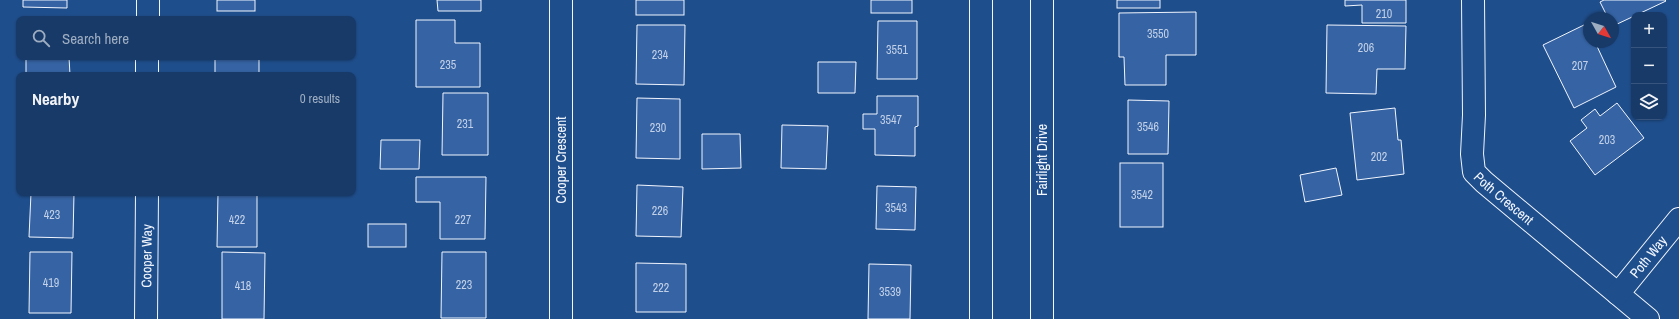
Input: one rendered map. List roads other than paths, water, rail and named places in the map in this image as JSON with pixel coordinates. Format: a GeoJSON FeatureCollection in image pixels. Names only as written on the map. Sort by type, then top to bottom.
{"type":"FeatureCollection","features":[{"type":"Feature","properties":{"kind":"street"},"geometry":{"type":"LineString","coordinates":[[148,0],[148,16]]}},
{"type":"Feature","properties":{"kind":"street","name":"Cooper Crescent"},"geometry":{"type":"LineString","coordinates":[[561,0],[561,319]]}},
{"type":"Feature","properties":{"kind":"street"},"geometry":{"type":"LineString","coordinates":[[981,0],[981,319]]}},
{"type":"Feature","properties":{"kind":"street","name":"Fairlight Drive"},"geometry":{"type":"LineString","coordinates":[[1042,0],[1042,319]]}},
{"type":"Feature","properties":{"kind":"street","name":"Poth Crescent"},"geometry":{"type":"LineString","coordinates":[[1473,0],[1474,115],[1472,154],[1474,172],[1648,319]]}},
{"type":"Feature","properties":{"kind":"street"},"geometry":{"type":"LineString","coordinates":[[147,60],[147,72]]}},
{"type":"Feature","properties":{"kind":"street","name":"Cooper Way"},"geometry":{"type":"LineString","coordinates":[[146,319],[147,196]]}},
{"type":"Feature","properties":{"kind":"street","name":"Poth Way"},"geometry":{"type":"LineString","coordinates":[[1618,294],[1679,219]]}}]}
